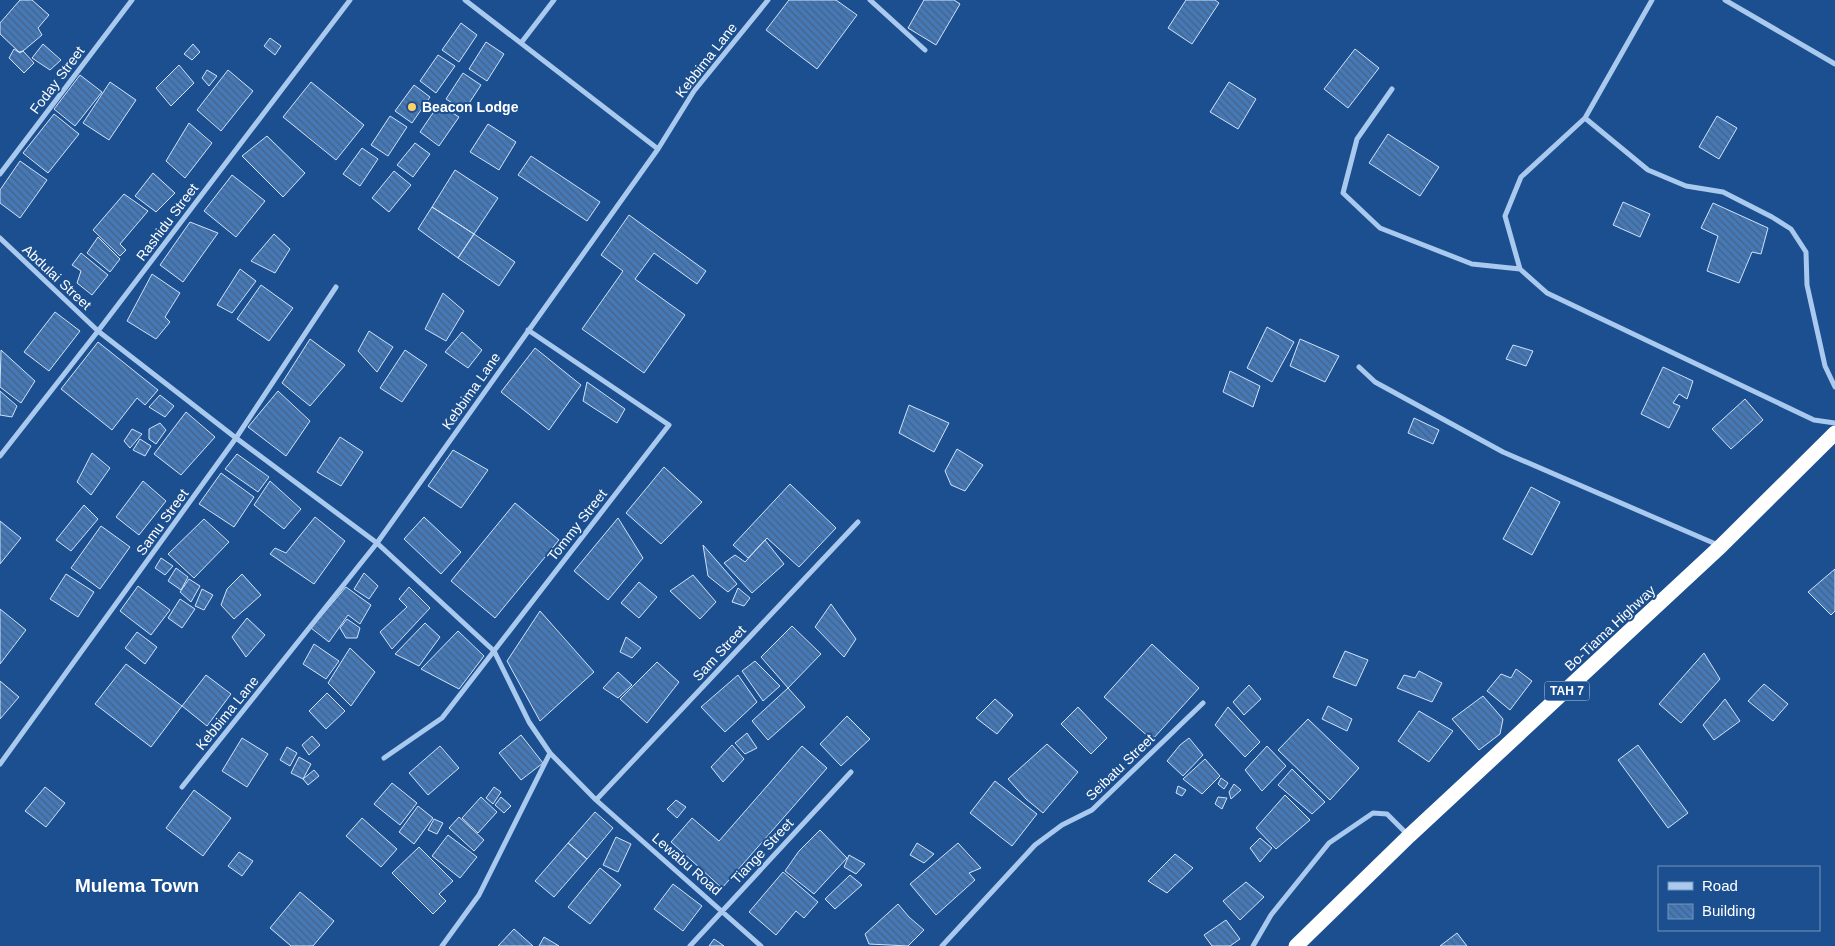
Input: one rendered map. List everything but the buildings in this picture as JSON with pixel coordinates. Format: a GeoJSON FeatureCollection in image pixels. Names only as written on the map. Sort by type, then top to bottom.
{"type":"FeatureCollection","features":[{"type":"Feature","properties":{"kind":"highway","name":"Bo-Tiama Highway"},"geometry":{"type":"LineString","coordinates":[[1296,946],[1409,836],[1721,546],[1835,433]]}},
{"type":"Feature","properties":{"kind":"street","name":"Foday Street"},"geometry":{"type":"LineString","coordinates":[[0,174],[132,0]]}},
{"type":"Feature","properties":{"kind":"street","name":"Rashidu Street"},"geometry":{"type":"LineString","coordinates":[[0,456],[98,331],[350,0]]}},
{"type":"Feature","properties":{"kind":"street"},"geometry":{"type":"LineString","coordinates":[[465,0],[658,149]]}},
{"type":"Feature","properties":{"kind":"street"},"geometry":{"type":"LineString","coordinates":[[521,43],[554,0]]}},
{"type":"Feature","properties":{"kind":"street","name":"Kebbima Lane"},"geometry":{"type":"LineString","coordinates":[[182,787],[377,542],[658,149],[694,91],[768,0]]}},
{"type":"Feature","properties":{"kind":"street"},"geometry":{"type":"LineString","coordinates":[[870,0],[925,50]]}},
{"type":"Feature","properties":{"kind":"street"},"geometry":{"type":"LineString","coordinates":[[1652,0],[1585,118],[1521,177],[1506,216],[1520,269],[1546,293],[1814,420],[1835,423]]}},
{"type":"Feature","properties":{"kind":"street"},"geometry":{"type":"LineString","coordinates":[[1725,0],[1835,64]]}},
{"type":"Feature","properties":{"kind":"street"},"geometry":{"type":"LineString","coordinates":[[1392,89],[1358,139],[1343,193],[1380,228],[1472,264],[1520,269]]}},
{"type":"Feature","properties":{"kind":"street"},"geometry":{"type":"LineString","coordinates":[[1585,118],[1648,170],[1686,186],[1723,192],[1772,216],[1791,229],[1806,252],[1807,285],[1825,366],[1835,387]]}},
{"type":"Feature","properties":{"kind":"street","name":"Abdulai Street"},"geometry":{"type":"LineString","coordinates":[[0,238],[98,331],[236,438],[377,542],[494,651]]}},
{"type":"Feature","properties":{"kind":"street","name":"Samu Street"},"geometry":{"type":"LineString","coordinates":[[0,764],[236,438],[336,287]]}},
{"type":"Feature","properties":{"kind":"street","name":"Tommy Street"},"geometry":{"type":"LineString","coordinates":[[384,758],[442,718],[669,425],[528,330]]}},
{"type":"Feature","properties":{"kind":"street"},"geometry":{"type":"LineString","coordinates":[[1359,366],[1375,382],[1503,452],[1721,546]]}},
{"type":"Feature","properties":{"kind":"street","name":"Sam Street"},"geometry":{"type":"LineString","coordinates":[[596,800],[858,522]]}},
{"type":"Feature","properties":{"kind":"street","name":"Lewabu Road"},"geometry":{"type":"LineString","coordinates":[[494,651],[529,722],[550,753],[596,800],[762,946]]}},
{"type":"Feature","properties":{"kind":"street","name":"Seibatu Street"},"geometry":{"type":"LineString","coordinates":[[942,946],[1035,844],[1062,825],[1092,810],[1203,702]]}},
{"type":"Feature","properties":{"kind":"street"},"geometry":{"type":"LineString","coordinates":[[442,946],[479,895],[550,753]]}},
{"type":"Feature","properties":{"kind":"street","name":"Tiange Street"},"geometry":{"type":"LineString","coordinates":[[690,946],[851,772]]}},
{"type":"Feature","properties":{"kind":"street"},"geometry":{"type":"LineString","coordinates":[[1254,946],[1271,915],[1329,843],[1373,813],[1387,814],[1409,836]]}},
{"type":"Feature","properties":{"kind":"place","name":"Beacon Lodge"},"geometry":{"type":"Point","coordinates":[412,107]}},
{"type":"Feature","properties":{"kind":"district","name":"Mulema Town"},"geometry":{"type":"Point","coordinates":[137,885]}}]}
